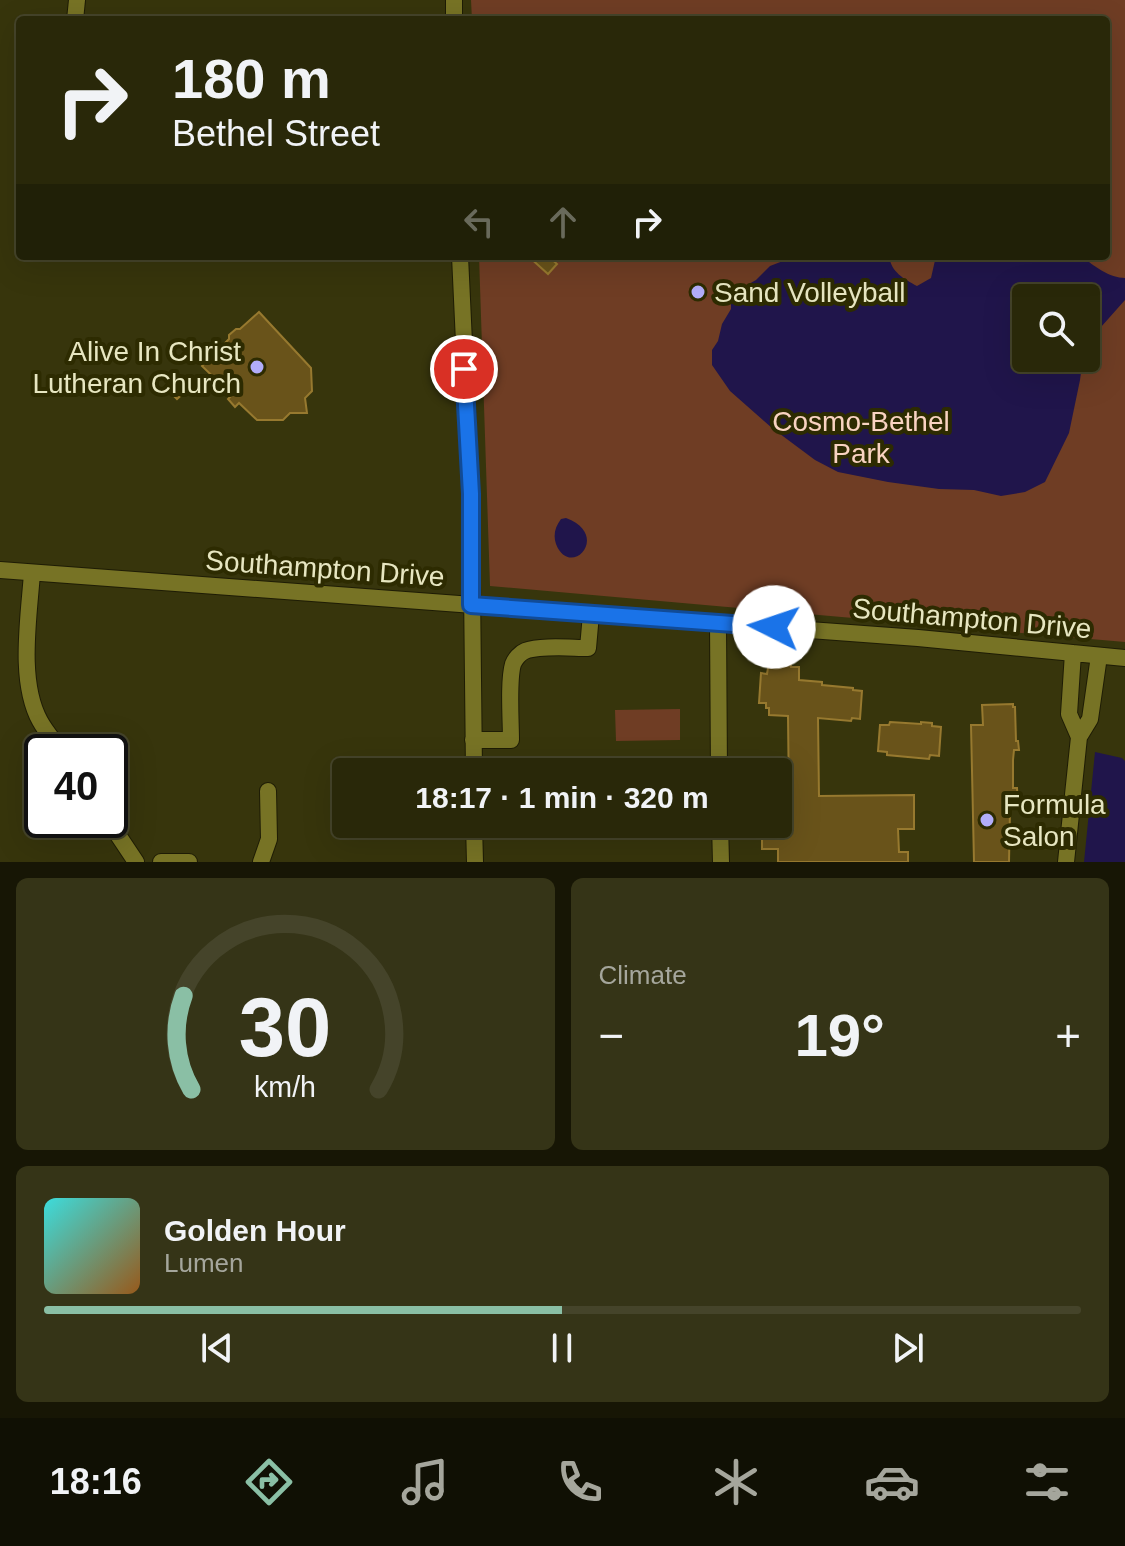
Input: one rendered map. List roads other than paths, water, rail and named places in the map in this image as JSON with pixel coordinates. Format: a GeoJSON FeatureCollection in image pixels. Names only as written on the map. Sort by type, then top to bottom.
{"type":"FeatureCollection","features":[{"type":"Feature","properties":{"kind":"street"},"geometry":{"type":"LineString","coordinates":[[460,260],[471,494],[474,758]]}},
{"type":"Feature","properties":{"kind":"street","name":"Southampton Drive"},"geometry":{"type":"LineString","coordinates":[[0,570],[918,638],[1125,658]]}},
{"type":"Feature","properties":{"kind":"street"},"geometry":{"type":"LineString","coordinates":[[32,573],[26,654],[28,684],[39,719],[49,734]]}},
{"type":"Feature","properties":{"kind":"street"},"geometry":{"type":"LineString","coordinates":[[473,740],[511,740],[512,676],[517,657],[523,651],[537,649],[588,648],[591,614]]}},
{"type":"Feature","properties":{"kind":"street"},"geometry":{"type":"LineString","coordinates":[[718,623],[719,758]]}},
{"type":"Feature","properties":{"kind":"street"},"geometry":{"type":"LineString","coordinates":[[1073,653],[1069,714],[1079,737]]}},
{"type":"Feature","properties":{"kind":"street"},"geometry":{"type":"LineString","coordinates":[[1066,862],[1079,737],[1090,719],[1099,656]]}},
{"type":"Feature","properties":{"kind":"street"},"geometry":{"type":"LineString","coordinates":[[261,862],[269,839],[268,791]]}},
{"type":"Feature","properties":{"kind":"street"},"geometry":{"type":"LineString","coordinates":[[120,838],[136,862]]}},
{"type":"Feature","properties":{"kind":"street"},"geometry":{"type":"LineString","coordinates":[[474,838],[475,862]]}},
{"type":"Feature","properties":{"kind":"street"},"geometry":{"type":"LineString","coordinates":[[720,838],[721,862]]}},
{"type":"Feature","properties":{"kind":"street"},"geometry":{"type":"LineString","coordinates":[[161,862],[189,862]]}},
{"type":"Feature","properties":{"kind":"place","name":"Sand Volleyball"},"geometry":{"type":"Point","coordinates":[698,292]}},
{"type":"Feature","properties":{"kind":"place","name":"Alive In Christ Lutheran Church"},"geometry":{"type":"Point","coordinates":[257,367]}},
{"type":"Feature","properties":{"kind":"place","name":"Formula Salon"},"geometry":{"type":"Point","coordinates":[987,820]}},
{"type":"Feature","properties":{"kind":"park label","name":"Cosmo-Bethel Park"},"geometry":{"type":"Point","coordinates":[861,437]}}]}
